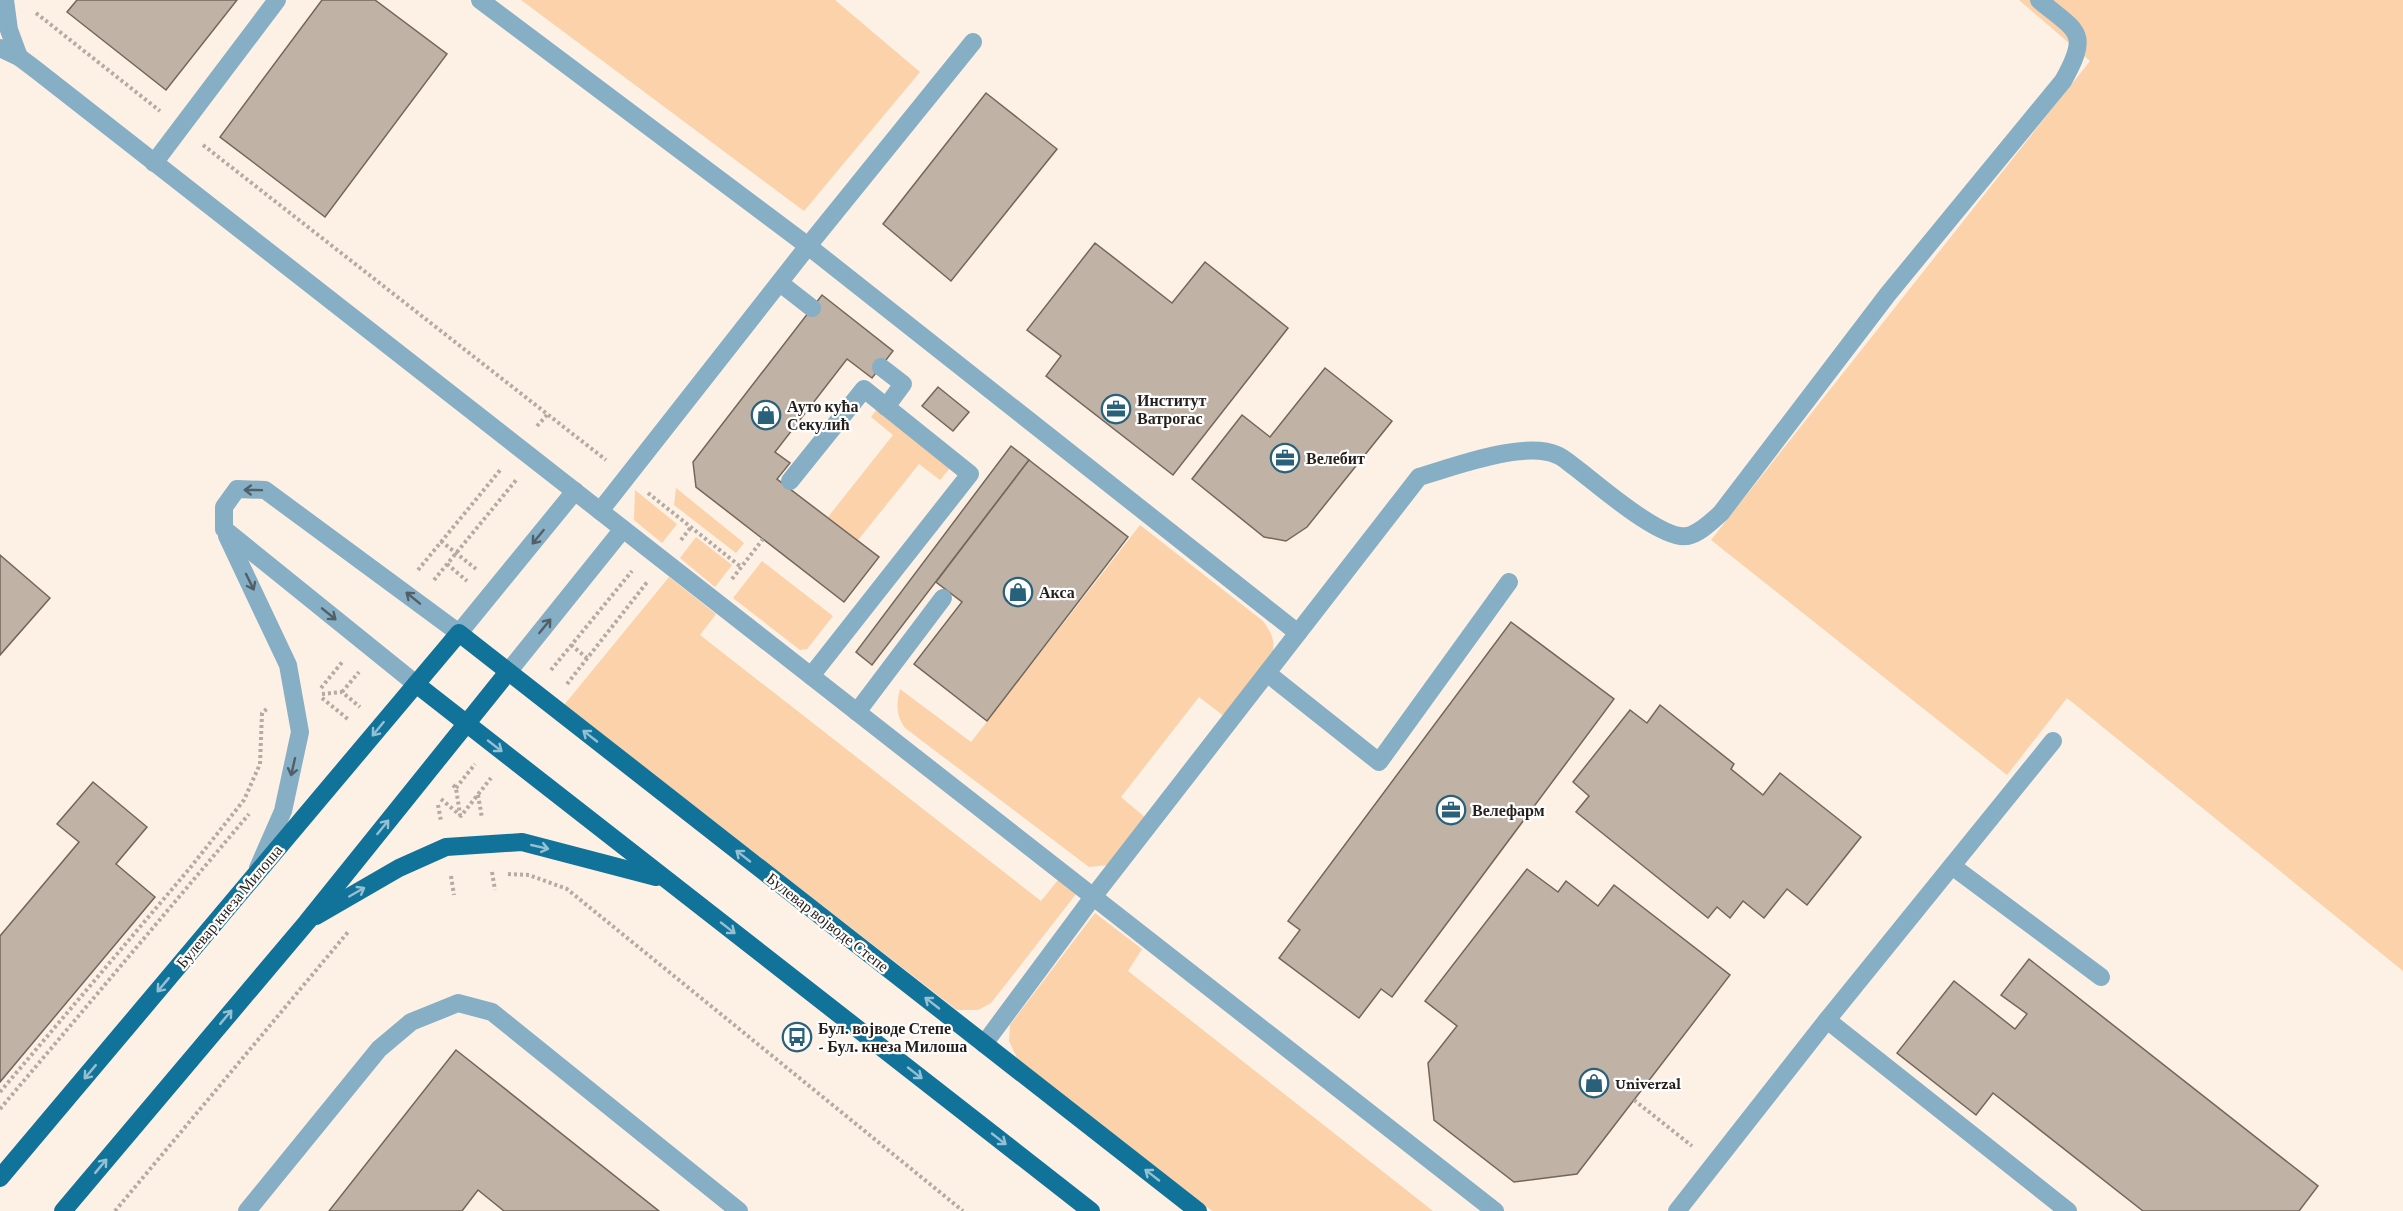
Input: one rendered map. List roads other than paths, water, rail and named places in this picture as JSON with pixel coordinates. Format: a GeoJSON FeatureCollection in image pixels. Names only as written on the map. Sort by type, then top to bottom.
{"type":"FeatureCollection","features":[{"type":"Feature","properties":{"kind":"main road","name":"Булевар војводе Степе"},"geometry":{"type":"LineString","coordinates":[[459,633],[1198,1211]]}},
{"type":"Feature","properties":{"kind":"main road","name":"Булевар кнеза Милоша"},"geometry":{"type":"LineString","coordinates":[[0,1178],[459,633]]}},
{"type":"Feature","properties":{"kind":"main road"},"geometry":{"type":"LineString","coordinates":[[63,1211],[307,922],[508,672]]}},
{"type":"Feature","properties":{"kind":"main road"},"geometry":{"type":"LineString","coordinates":[[416,684],[1091,1211]]}},
{"type":"Feature","properties":{"kind":"main road"},"geometry":{"type":"LineString","coordinates":[[307,922],[399,868],[446,846],[522,842],[665,879]]}},
{"type":"Feature","properties":{"kind":"street"},"geometry":{"type":"LineString","coordinates":[[5,0],[9,30],[19,57]]}},
{"type":"Feature","properties":{"kind":"street"},"geometry":{"type":"LineString","coordinates":[[154,163],[277,0]]}},
{"type":"Feature","properties":{"kind":"street"},"geometry":{"type":"LineString","coordinates":[[480,0],[808,246],[1298,633]]}},
{"type":"Feature","properties":{"kind":"street"},"geometry":{"type":"LineString","coordinates":[[984,1044],[1093,897],[1419,477],[1500,454],[1527,450],[1557,455],[1651,524],[1669,534],[1688,537],[1708,525],[1721,513],[1888,294],[2063,81],[2074,61],[2079,43],[2076,32],[2039,0]]}},
{"type":"Feature","properties":{"kind":"street"},"geometry":{"type":"LineString","coordinates":[[600,511],[808,246],[973,42]]}},
{"type":"Feature","properties":{"kind":"street"},"geometry":{"type":"LineString","coordinates":[[0,48],[19,57],[1495,1211]]}},
{"type":"Feature","properties":{"kind":"street"},"geometry":{"type":"LineString","coordinates":[[780,283],[812,308]]}},
{"type":"Feature","properties":{"kind":"street"},"geometry":{"type":"LineString","coordinates":[[881,367],[903,384],[886,406]]}},
{"type":"Feature","properties":{"kind":"street"},"geometry":{"type":"LineString","coordinates":[[790,481],[864,389],[970,474],[811,676]]}},
{"type":"Feature","properties":{"kind":"street"},"geometry":{"type":"LineString","coordinates":[[255,876],[283,811],[300,732],[288,665],[224,529],[224,507],[237,489],[266,490],[459,633],[575,491]]}},
{"type":"Feature","properties":{"kind":"street"},"geometry":{"type":"LineString","coordinates":[[224,529],[416,684]]}},
{"type":"Feature","properties":{"kind":"street"},"geometry":{"type":"LineString","coordinates":[[508,672],[623,529]]}},
{"type":"Feature","properties":{"kind":"street"},"geometry":{"type":"LineString","coordinates":[[1267,673],[1379,762],[1509,582]]}},
{"type":"Feature","properties":{"kind":"street"},"geometry":{"type":"LineString","coordinates":[[857,712],[943,597]]}},
{"type":"Feature","properties":{"kind":"street"},"geometry":{"type":"LineString","coordinates":[[1677,1211],[1827,1020],[2053,741]]}},
{"type":"Feature","properties":{"kind":"street"},"geometry":{"type":"LineString","coordinates":[[1952,866],[2101,977]]}},
{"type":"Feature","properties":{"kind":"street"},"geometry":{"type":"LineString","coordinates":[[246,1211],[379,1049],[411,1022],[458,1003],[492,1012],[738,1211]]}},
{"type":"Feature","properties":{"kind":"street"},"geometry":{"type":"LineString","coordinates":[[1827,1020],[2068,1211]]}},
{"type":"Feature","properties":{"kind":"place","name":"Институт Ватрогас"},"geometry":{"type":"Point","coordinates":[1116,409]}},
{"type":"Feature","properties":{"kind":"place","name":"Ауто кућа Секулић"},"geometry":{"type":"Point","coordinates":[766,415]}},
{"type":"Feature","properties":{"kind":"place","name":"Велебит"},"geometry":{"type":"Point","coordinates":[1285,458]}},
{"type":"Feature","properties":{"kind":"place","name":"Акса"},"geometry":{"type":"Point","coordinates":[1018,592]}},
{"type":"Feature","properties":{"kind":"place","name":"Велефарм"},"geometry":{"type":"Point","coordinates":[1451,810]}},
{"type":"Feature","properties":{"kind":"place","name":"Бул. војводе Степе - Бул. кнеза Милоша"},"geometry":{"type":"Point","coordinates":[797,1037]}},
{"type":"Feature","properties":{"kind":"place","name":"Univerzal"},"geometry":{"type":"Point","coordinates":[1594,1083]}}]}
